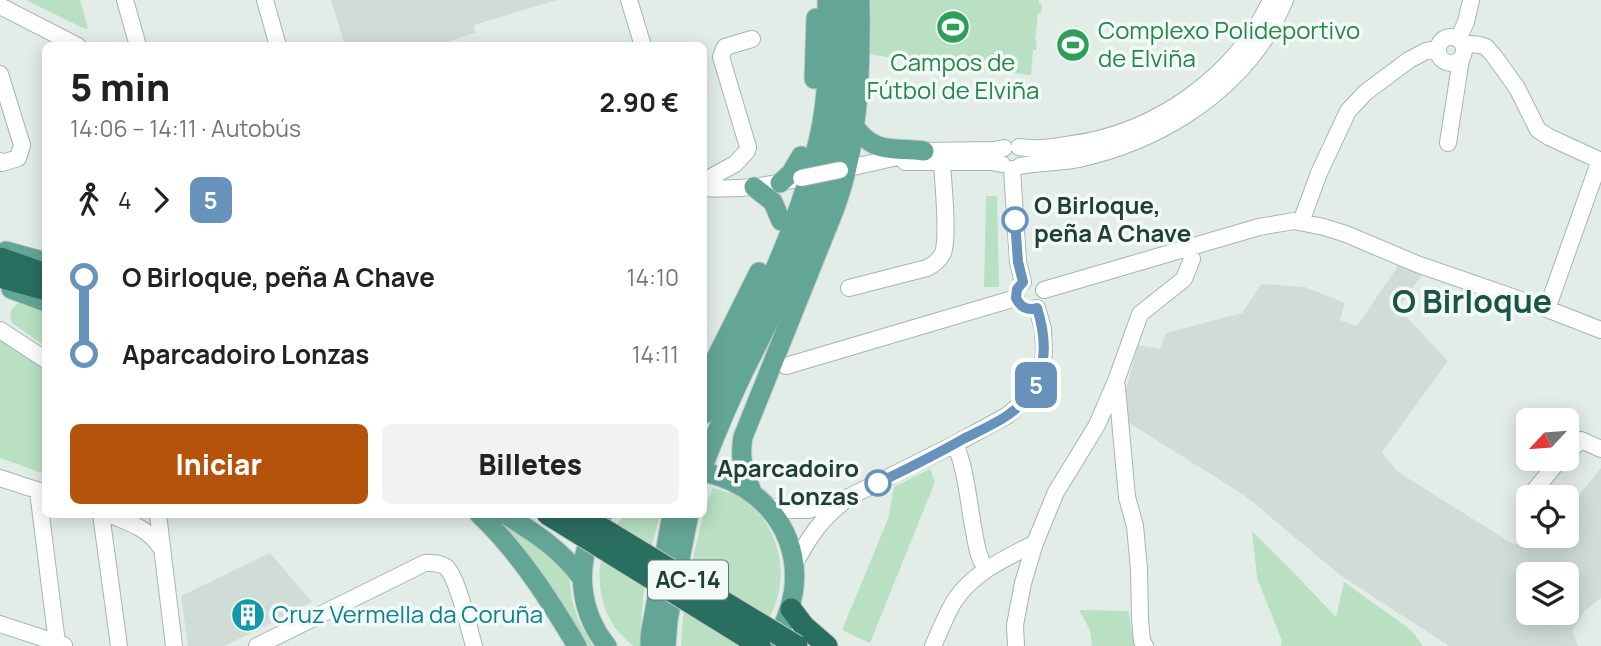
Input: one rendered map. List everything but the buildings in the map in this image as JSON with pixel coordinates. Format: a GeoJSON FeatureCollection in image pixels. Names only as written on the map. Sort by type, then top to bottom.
{"type":"FeatureCollection","features":[{"type":"Feature","properties":{"kind":"highway"},"geometry":{"type":"LineString","coordinates":[[0,258],[42,273]]}},
{"type":"Feature","properties":{"kind":"highway"},"geometry":{"type":"LineString","coordinates":[[0,277],[42,289]]}},
{"type":"Feature","properties":{"kind":"highway","name":"AC-14"},"geometry":{"type":"LineString","coordinates":[[553,518],[760,646]]}},
{"type":"Feature","properties":{"kind":"highway","name":"AC-14"},"geometry":{"type":"LineString","coordinates":[[586,518],[797,646]]}},
{"type":"Feature","properties":{"kind":"highway"},"geometry":{"type":"LineString","coordinates":[[791,609],[804,626],[827,646]]}},
{"type":"Feature","properties":{"kind":"main road"},"geometry":{"type":"LineString","coordinates":[[707,375],[768,256],[801,156],[813,90],[817,24],[815,0]]}},
{"type":"Feature","properties":{"kind":"main road"},"geometry":{"type":"LineString","coordinates":[[707,408],[769,282],[793,225],[809,177],[821,131],[826,87],[829,46],[827,0]]}},
{"type":"Feature","properties":{"kind":"main road"},"geometry":{"type":"LineString","coordinates":[[707,457],[743,373],[772,318],[807,235],[819,196],[841,101],[844,0]]}},
{"type":"Feature","properties":{"kind":"main road"},"geometry":{"type":"LineString","coordinates":[[751,492],[742,468],[740,452],[743,437],[835,208],[854,170],[860,0]]}},
{"type":"Feature","properties":{"kind":"main road"},"geometry":{"type":"LineString","coordinates":[[854,127],[862,137],[876,146],[924,151]]}},
{"type":"Feature","properties":{"kind":"main road"},"geometry":{"type":"LineString","coordinates":[[747,188],[774,202],[781,221]]}},
{"type":"Feature","properties":{"kind":"main road"},"geometry":{"type":"LineString","coordinates":[[0,249],[42,261]]}},
{"type":"Feature","properties":{"kind":"main road"},"geometry":{"type":"LineString","coordinates":[[0,286],[42,301]]}},
{"type":"Feature","properties":{"kind":"main road"},"geometry":{"type":"LineString","coordinates":[[712,474],[751,492],[768,506],[790,544],[795,587],[791,609],[771,646]]}},
{"type":"Feature","properties":{"kind":"main road"},"geometry":{"type":"LineString","coordinates":[[482,518],[521,562],[577,646]]}},
{"type":"Feature","properties":{"kind":"main road"},"geometry":{"type":"LineString","coordinates":[[511,518],[552,545],[581,577]]}},
{"type":"Feature","properties":{"kind":"main road"},"geometry":{"type":"LineString","coordinates":[[600,518],[586,547],[581,577],[586,607],[598,635],[607,646]]}},
{"type":"Feature","properties":{"kind":"main road"},"geometry":{"type":"LineString","coordinates":[[649,646],[671,518]]}},
{"type":"Feature","properties":{"kind":"main road"},"geometry":{"type":"LineString","coordinates":[[666,646],[668,620],[688,518]]}},
{"type":"Feature","properties":{"kind":"street"},"geometry":{"type":"LineString","coordinates":[[265,0],[277,42]]}},
{"type":"Feature","properties":{"kind":"street"},"geometry":{"type":"LineString","coordinates":[[629,0],[642,42]]}},
{"type":"Feature","properties":{"kind":"street"},"geometry":{"type":"LineString","coordinates":[[712,189],[747,188],[854,170],[1011,159],[1051,147],[1088,142],[1137,126],[1177,105],[1214,76],[1250,37],[1271,0]]}},
{"type":"Feature","properties":{"kind":"street"},"geometry":{"type":"LineString","coordinates":[[854,170],[924,151],[1011,159],[1076,159],[1138,140],[1204,104],[1238,74],[1270,32],[1285,0]]}},
{"type":"Feature","properties":{"kind":"street"},"geometry":{"type":"LineString","coordinates":[[1448,142],[1460,47],[1471,0]]}},
{"type":"Feature","properties":{"kind":"street"},"geometry":{"type":"LineString","coordinates":[[129,1],[137,42]]}},
{"type":"Feature","properties":{"kind":"street"},"geometry":{"type":"LineString","coordinates":[[2,12],[69,42]]}},
{"type":"Feature","properties":{"kind":"street"},"geometry":{"type":"LineString","coordinates":[[707,179],[735,164],[745,156],[748,147],[721,57],[725,47],[752,38]]}},
{"type":"Feature","properties":{"kind":"street"},"geometry":{"type":"LineString","coordinates":[[1301,222],[1319,173],[1348,111],[1366,92],[1409,60],[1426,51],[1438,49],[1441,58],[1452,63],[1460,47]]}},
{"type":"Feature","properties":{"kind":"street"},"geometry":{"type":"LineString","coordinates":[[1460,47],[1486,47],[1517,88],[1538,130],[1601,161],[1547,309]]}},
{"type":"Feature","properties":{"kind":"street"},"geometry":{"type":"LineString","coordinates":[[0,74],[22,145],[18,158],[2,163],[0,161]]}},
{"type":"Feature","properties":{"kind":"street"},"geometry":{"type":"LineString","coordinates":[[1011,159],[1018,262],[1023,282]]}},
{"type":"Feature","properties":{"kind":"street"},"geometry":{"type":"LineString","coordinates":[[849,288],[927,268],[941,256],[945,226],[942,162]]}},
{"type":"Feature","properties":{"kind":"street"},"geometry":{"type":"LineString","coordinates":[[735,164],[733,177],[747,188]]}},
{"type":"Feature","properties":{"kind":"street"},"geometry":{"type":"LineString","coordinates":[[1044,290],[1258,227],[1287,221],[1301,222],[1346,234],[1417,264],[1601,330]]}},
{"type":"Feature","properties":{"kind":"street"},"geometry":{"type":"LineString","coordinates":[[1016,646],[1016,625],[1023,583],[1035,543],[1056,492],[1097,425],[1140,314],[1184,279],[1192,259],[1189,247]]}},
{"type":"Feature","properties":{"kind":"street"},"geometry":{"type":"LineString","coordinates":[[1035,281],[1044,290],[1045,298],[1037,308],[1024,308],[1016,298],[1017,289],[1023,282],[1035,281]]}},
{"type":"Feature","properties":{"kind":"street"},"geometry":{"type":"LineString","coordinates":[[786,366],[1016,298]]}},
{"type":"Feature","properties":{"kind":"street"},"geometry":{"type":"LineString","coordinates":[[768,506],[809,510],[851,496],[1008,415],[1036,386],[1042,370],[1043,329],[1037,308]]}},
{"type":"Feature","properties":{"kind":"street"},"geometry":{"type":"LineString","coordinates":[[0,330],[42,357]]}},
{"type":"Feature","properties":{"kind":"street"},"geometry":{"type":"LineString","coordinates":[[1116,381],[1127,497],[1135,526],[1140,620],[1145,646]]}},
{"type":"Feature","properties":{"kind":"street"},"geometry":{"type":"LineString","coordinates":[[1579,442],[1581,440],[1601,449]]}},
{"type":"Feature","properties":{"kind":"street"},"geometry":{"type":"LineString","coordinates":[[955,444],[964,474],[977,549],[986,569]]}},
{"type":"Feature","properties":{"kind":"street"},"geometry":{"type":"LineString","coordinates":[[1539,485],[1550,471]]}},
{"type":"Feature","properties":{"kind":"street"},"geometry":{"type":"LineString","coordinates":[[0,478],[42,492]]}},
{"type":"Feature","properties":{"kind":"street"},"geometry":{"type":"LineString","coordinates":[[794,565],[821,522],[851,496]]}},
{"type":"Feature","properties":{"kind":"street"},"geometry":{"type":"LineString","coordinates":[[0,624],[62,645],[45,518]]}},
{"type":"Feature","properties":{"kind":"street"},"geometry":{"type":"LineString","coordinates":[[108,518],[120,646]]}},
{"type":"Feature","properties":{"kind":"street"},"geometry":{"type":"LineString","coordinates":[[115,518],[145,530],[163,550]]}},
{"type":"Feature","properties":{"kind":"street"},"geometry":{"type":"LineString","coordinates":[[159,518],[174,646]]}},
{"type":"Feature","properties":{"kind":"street"},"geometry":{"type":"LineString","coordinates":[[933,646],[953,603],[966,586],[986,569],[1035,543]]}},
{"type":"Feature","properties":{"kind":"street"},"geometry":{"type":"LineString","coordinates":[[257,646],[425,563],[433,562],[448,569],[454,579],[474,646]]}},
{"type":"Feature","properties":{"kind":"shaded area"},"geometry":{"type":"Polygon","coordinates":[[[331,0],[557,0],[474,25],[475,33],[446,42],[344,42],[331,0]]]}},
{"type":"Feature","properties":{"kind":"shaded area"},"geometry":{"type":"Polygon","coordinates":[[[1398,266],[1422,275],[1398,308],[1448,361],[1382,452],[1398,472],[1516,544],[1516,548],[1579,548],[1579,495],[1601,468],[1601,598],[1585,611],[1579,620],[1579,562],[1516,562],[1516,625],[1576,625],[1572,631],[1578,646],[1449,646],[1340,575],[1244,495],[1129,423],[1124,397],[1138,345],[1160,349],[1166,333],[1242,313],[1261,284],[1305,287],[1345,303],[1340,320],[1357,326],[1398,266]]]}},
{"type":"Feature","properties":{"kind":"shaded area"},"geometry":{"type":"Polygon","coordinates":[[[270,553],[312,602],[225,646],[188,646],[181,596],[270,553]]]}},
{"type":"Feature","properties":{"kind":"green space"},"geometry":{"type":"Polygon","coordinates":[[[26,0],[80,0],[88,28],[85,29],[26,0]]]}},
{"type":"Feature","properties":{"kind":"green space","name":"Campos de Fútbol de Elviña"},"geometry":{"type":"Polygon","coordinates":[[[871,0],[1039,0],[1042,4],[1041,13],[1038,13],[1036,50],[1033,50],[1031,75],[868,54],[871,0]]]}},
{"type":"Feature","properties":{"kind":"green space"},"geometry":{"type":"Polygon","coordinates":[[[986,196],[997,196],[999,287],[984,287],[986,196]]]}},
{"type":"Feature","properties":{"kind":"green space"},"geometry":{"type":"Polygon","coordinates":[[[23,302],[42,308],[42,344],[12,323],[10,316],[16,305],[23,302]]]}},
{"type":"Feature","properties":{"kind":"green space"},"geometry":{"type":"Polygon","coordinates":[[[0,337],[42,366],[42,473],[0,458],[0,337]]]}},
{"type":"Feature","properties":{"kind":"green space"},"geometry":{"type":"Polygon","coordinates":[[[930,469],[935,482],[870,643],[842,630],[888,519],[894,487],[930,469]]]}},
{"type":"Feature","properties":{"kind":"green space"},"geometry":{"type":"Polygon","coordinates":[[[713,488],[740,497],[755,509],[765,522],[778,550],[778,595],[768,620],[748,646],[681,646],[685,591],[703,518],[707,518],[707,503],[713,488]]]}},
{"type":"Feature","properties":{"kind":"green space"},"geometry":{"type":"Polygon","coordinates":[[[489,518],[499,518],[527,534],[569,575],[572,600],[579,622],[593,646],[585,646],[489,518]]]}},
{"type":"Feature","properties":{"kind":"green space"},"geometry":{"type":"Polygon","coordinates":[[[623,518],[659,518],[647,564],[640,646],[633,646],[616,628],[601,594],[600,565],[603,551],[623,518]]]}},
{"type":"Feature","properties":{"kind":"green space"},"geometry":{"type":"Polygon","coordinates":[[[1252,531],[1336,617],[1344,582],[1411,630],[1423,646],[1281,646],[1282,641],[1257,578],[1252,531]]]}},
{"type":"Feature","properties":{"kind":"green space"},"geometry":{"type":"Polygon","coordinates":[[[1079,610],[1128,611],[1135,646],[1092,646],[1090,630],[1079,610]]]}},
{"type":"Feature","properties":{"kind":"bus line","name":"5"},"geometry":{"type":"LineString","coordinates":[[878,483],[1008,415],[1036,386],[1042,370],[1043,329],[1037,308],[1024,308],[1016,298],[1017,289],[1023,282],[1018,262],[1015,220]]}},
{"type":"Feature","properties":{"kind":"place","name":"Campos de Fútbol de Elviña"},"geometry":{"type":"Point","coordinates":[953,27]}},
{"type":"Feature","properties":{"kind":"place","name":"Complexo Polideportivo de Elviña"},"geometry":{"type":"Point","coordinates":[1073,45]}},
{"type":"Feature","properties":{"kind":"place","name":"O Birloque, peña A Chave"},"geometry":{"type":"Point","coordinates":[1015,220]}},
{"type":"Feature","properties":{"kind":"place","name":"Aparcadoiro Lonzas"},"geometry":{"type":"Point","coordinates":[878,483]}},
{"type":"Feature","properties":{"kind":"place","name":"Cruz Vermella da Coruña"},"geometry":{"type":"Point","coordinates":[248,615]}},
{"type":"Feature","properties":{"kind":"district","name":"O Birloque"},"geometry":{"type":"Point","coordinates":[1472,302]}}]}
